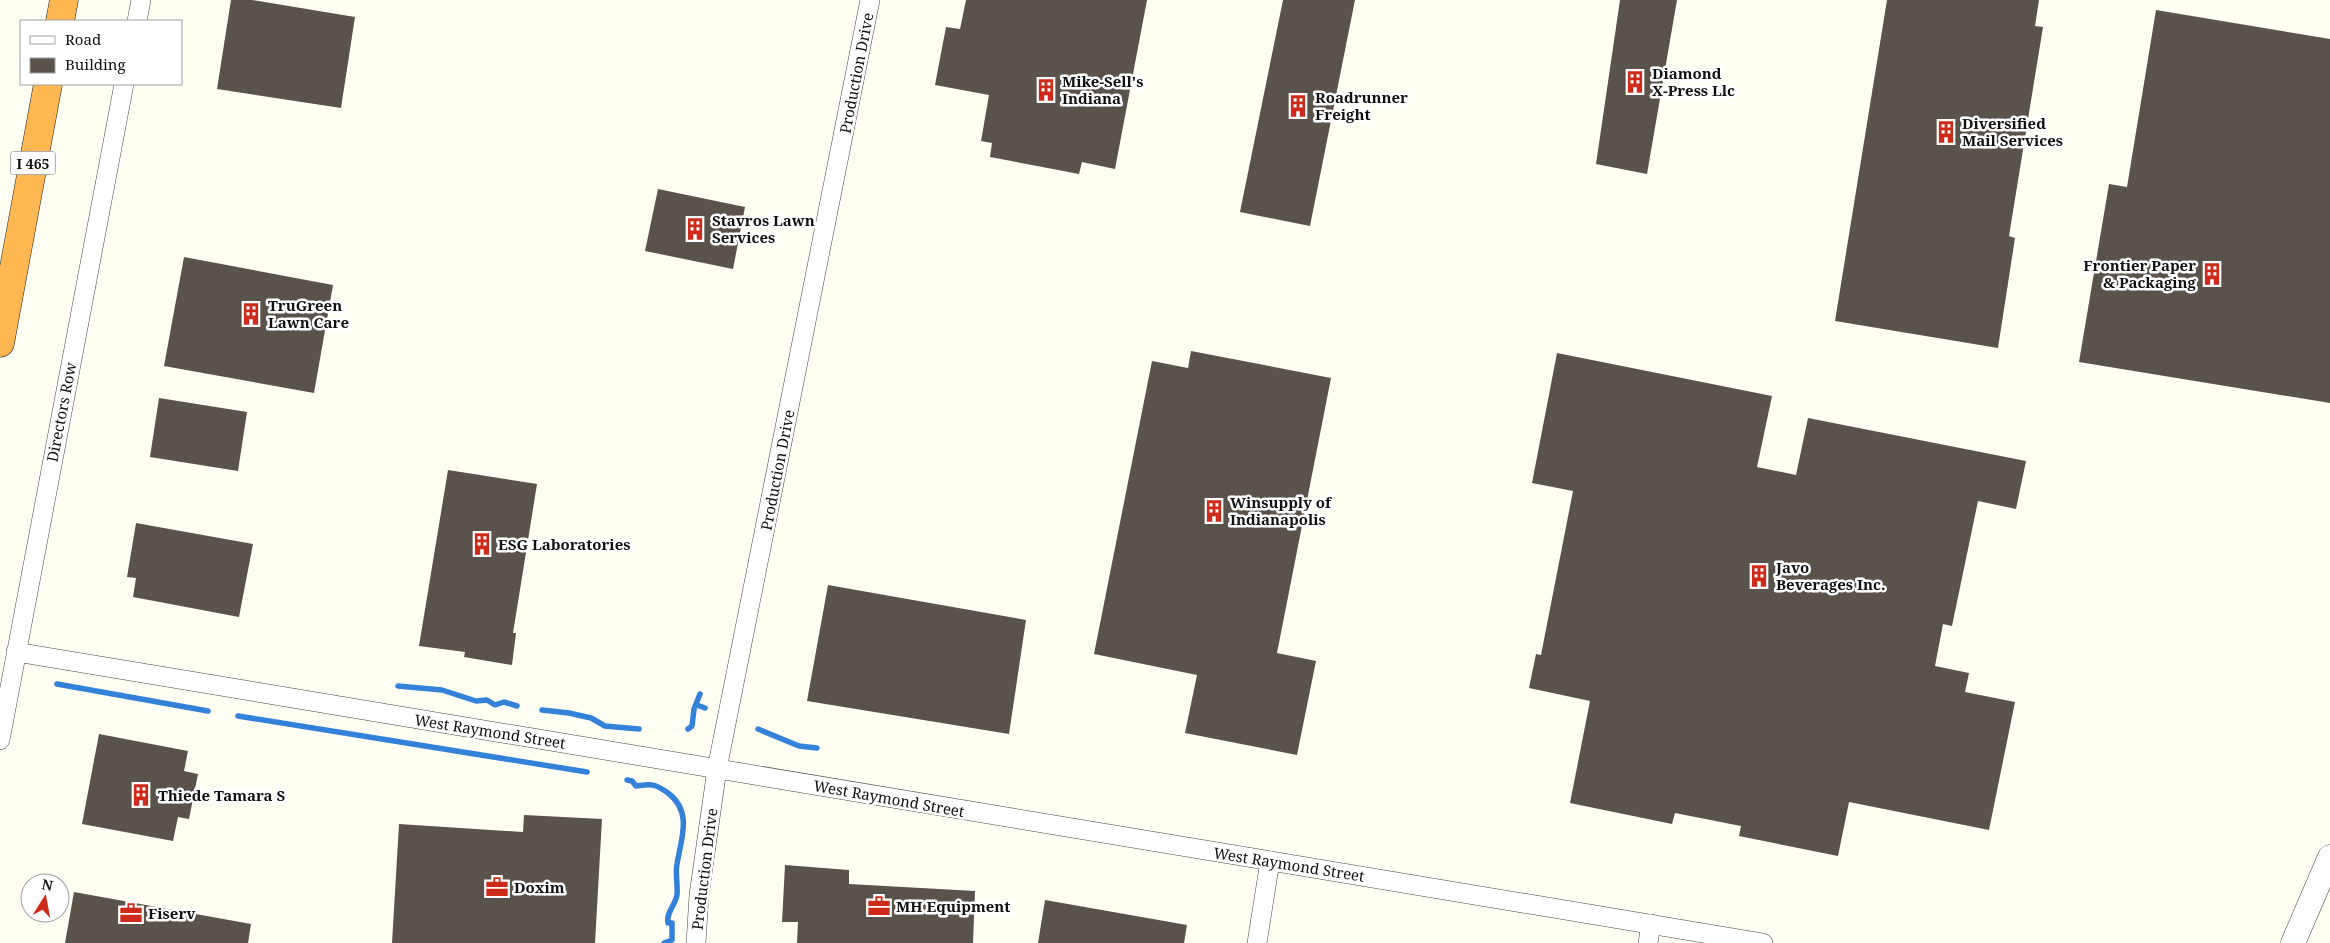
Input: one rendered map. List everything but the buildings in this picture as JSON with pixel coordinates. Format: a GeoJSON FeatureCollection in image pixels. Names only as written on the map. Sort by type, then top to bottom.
{"type":"FeatureCollection","features":[{"type":"Feature","properties":{"kind":"highway"},"geometry":{"type":"LineString","coordinates":[[60,20],[64,0]]}},
{"type":"Feature","properties":{"kind":"highway","name":"I 465"},"geometry":{"type":"LineString","coordinates":[[0,343],[48,85]]}},
{"type":"Feature","properties":{"kind":"street"},"geometry":{"type":"LineString","coordinates":[[137,20],[141,0]]}},
{"type":"Feature","properties":{"kind":"street","name":"Production Drive"},"geometry":{"type":"LineString","coordinates":[[696,943],[699,895],[717,769],[870,0]]}},
{"type":"Feature","properties":{"kind":"street","name":"Directors Row"},"geometry":{"type":"LineString","coordinates":[[0,740],[124,85]]}},
{"type":"Feature","properties":{"kind":"street","name":"West Raymond Street"},"geometry":{"type":"LineString","coordinates":[[16,652],[1270,861],[1650,934],[1763,943]]}},
{"type":"Feature","properties":{"kind":"street"},"geometry":{"type":"LineString","coordinates":[[2293,943],[2330,857]]}},
{"type":"Feature","properties":{"kind":"street"},"geometry":{"type":"LineString","coordinates":[[1257,943],[1270,861]]}},
{"type":"Feature","properties":{"kind":"waterway"},"geometry":{"type":"LineString","coordinates":[[57,684],[208,711]]}},
{"type":"Feature","properties":{"kind":"waterway"},"geometry":{"type":"LineString","coordinates":[[398,686],[442,690],[476,701],[487,700],[495,705],[504,702],[517,706]]}},
{"type":"Feature","properties":{"kind":"waterway"},"geometry":{"type":"LineString","coordinates":[[688,729],[692,726],[694,709],[700,694]]}},
{"type":"Feature","properties":{"kind":"waterway"},"geometry":{"type":"LineString","coordinates":[[697,705],[705,708]]}},
{"type":"Feature","properties":{"kind":"waterway"},"geometry":{"type":"LineString","coordinates":[[542,710],[591,718],[605,726],[639,729]]}},
{"type":"Feature","properties":{"kind":"waterway"},"geometry":{"type":"LineString","coordinates":[[238,716],[587,772]]}},
{"type":"Feature","properties":{"kind":"waterway"},"geometry":{"type":"LineString","coordinates":[[758,729],[799,746],[817,748]]}},
{"type":"Feature","properties":{"kind":"waterway"},"geometry":{"type":"LineString","coordinates":[[627,780],[632,781],[636,786],[656,786],[668,793],[676,800],[683,817],[683,836],[676,868],[677,895],[669,912],[668,919],[668,923],[672,923],[672,940],[664,943]]}},
{"type":"Feature","properties":{"kind":"place","name":"Diamond X-Press Llc"},"geometry":{"type":"Point","coordinates":[1635,82]}},
{"type":"Feature","properties":{"kind":"place","name":"Mike-Sell's Indiana"},"geometry":{"type":"Point","coordinates":[1046,90]}},
{"type":"Feature","properties":{"kind":"place","name":"Roadrunner Freight"},"geometry":{"type":"Point","coordinates":[1298,106]}},
{"type":"Feature","properties":{"kind":"place","name":"Diversified Mail Services"},"geometry":{"type":"Point","coordinates":[1946,132]}},
{"type":"Feature","properties":{"kind":"place","name":"Stavros Lawn Services"},"geometry":{"type":"Point","coordinates":[695,229]}},
{"type":"Feature","properties":{"kind":"place","name":"Frontier Paper & Packaging"},"geometry":{"type":"Point","coordinates":[2212,274]}},
{"type":"Feature","properties":{"kind":"place","name":"TruGreen Lawn Care"},"geometry":{"type":"Point","coordinates":[251,314]}},
{"type":"Feature","properties":{"kind":"place","name":"Winsupply of Indianapolis"},"geometry":{"type":"Point","coordinates":[1214,511]}},
{"type":"Feature","properties":{"kind":"place","name":"ESG Laboratories"},"geometry":{"type":"Point","coordinates":[482,544]}},
{"type":"Feature","properties":{"kind":"place","name":"Javo Beverages Inc."},"geometry":{"type":"Point","coordinates":[1759,576]}},
{"type":"Feature","properties":{"kind":"place","name":"Thiede Tamara S"},"geometry":{"type":"Point","coordinates":[141,795]}},
{"type":"Feature","properties":{"kind":"place","name":"Doxim"},"geometry":{"type":"Point","coordinates":[497,887]}},
{"type":"Feature","properties":{"kind":"place","name":"MH Equipment"},"geometry":{"type":"Point","coordinates":[879,906]}},
{"type":"Feature","properties":{"kind":"place","name":"Fiserv"},"geometry":{"type":"Point","coordinates":[131,913]}}]}
